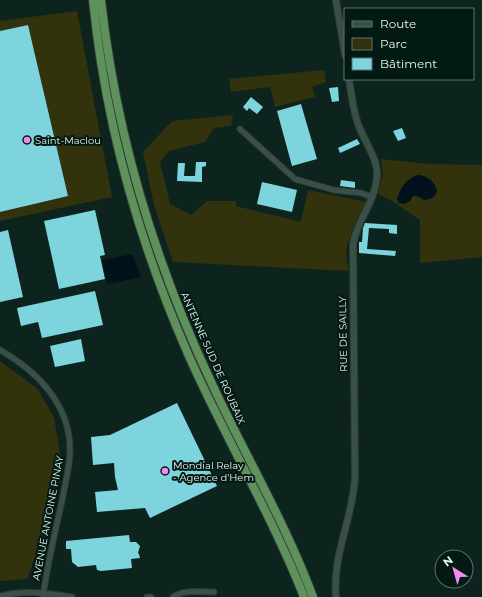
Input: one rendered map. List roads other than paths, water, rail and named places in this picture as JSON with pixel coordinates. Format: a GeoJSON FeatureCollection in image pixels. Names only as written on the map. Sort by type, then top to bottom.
{"type":"FeatureCollection","features":[{"type":"Feature","properties":{"kind":"highway"},"geometry":{"type":"LineString","coordinates":[[87,0],[96,62],[106,92]]}},
{"type":"Feature","properties":{"kind":"highway","name":"ANTENNE SUD DE ROUBAIX"},"geometry":{"type":"LineString","coordinates":[[93,0],[98,44],[116,140],[144,238],[170,310],[189,356],[283,547],[304,597]]}},
{"type":"Feature","properties":{"kind":"highway","name":"ANTENNE SUD DE ROUBAIX"},"geometry":{"type":"LineString","coordinates":[[102,0],[108,52],[123,129],[155,243],[195,348],[286,533],[313,597]]}},
{"type":"Feature","properties":{"kind":"street"},"geometry":{"type":"LineString","coordinates":[[336,0],[344,49]]}},
{"type":"Feature","properties":{"kind":"street","name":"RUE DE SAILLY"},"geometry":{"type":"LineString","coordinates":[[336,597],[336,577],[339,554],[353,498],[355,477],[353,244],[356,229],[372,197],[377,181],[377,168],[357,122],[349,80]]}},
{"type":"Feature","properties":{"kind":"street"},"geometry":{"type":"LineString","coordinates":[[240,129],[295,179],[334,190],[361,193],[372,197]]}},
{"type":"Feature","properties":{"kind":"street","name":"AVENUE ANTOINE PINAY"},"geometry":{"type":"LineString","coordinates":[[0,350],[32,371],[47,386],[63,416],[70,443],[69,466],[43,595]]}},
{"type":"Feature","properties":{"kind":"street"},"geometry":{"type":"LineString","coordinates":[[0,596],[18,592],[72,597]]}},
{"type":"Feature","properties":{"kind":"street"},"geometry":{"type":"LineString","coordinates":[[173,597],[179,593],[186,592],[214,592]]}},
{"type":"Feature","properties":{"kind":"water"},"geometry":{"type":"Polygon","coordinates":[[[418,175],[430,179],[434,183],[437,192],[435,196],[431,199],[424,200],[417,196],[413,196],[410,201],[405,204],[399,203],[397,199],[402,187],[410,178],[418,175]]]}},
{"type":"Feature","properties":{"kind":"water"},"geometry":{"type":"Polygon","coordinates":[[[132,254],[141,277],[107,284],[102,260],[132,254]]]}},
{"type":"Feature","properties":{"kind":"place","name":"Saint-Maclou"},"geometry":{"type":"Point","coordinates":[27,140]}},
{"type":"Feature","properties":{"kind":"place","name":"Mondial Relay - Agence d'Hem"},"geometry":{"type":"Point","coordinates":[165,471]}}]}
